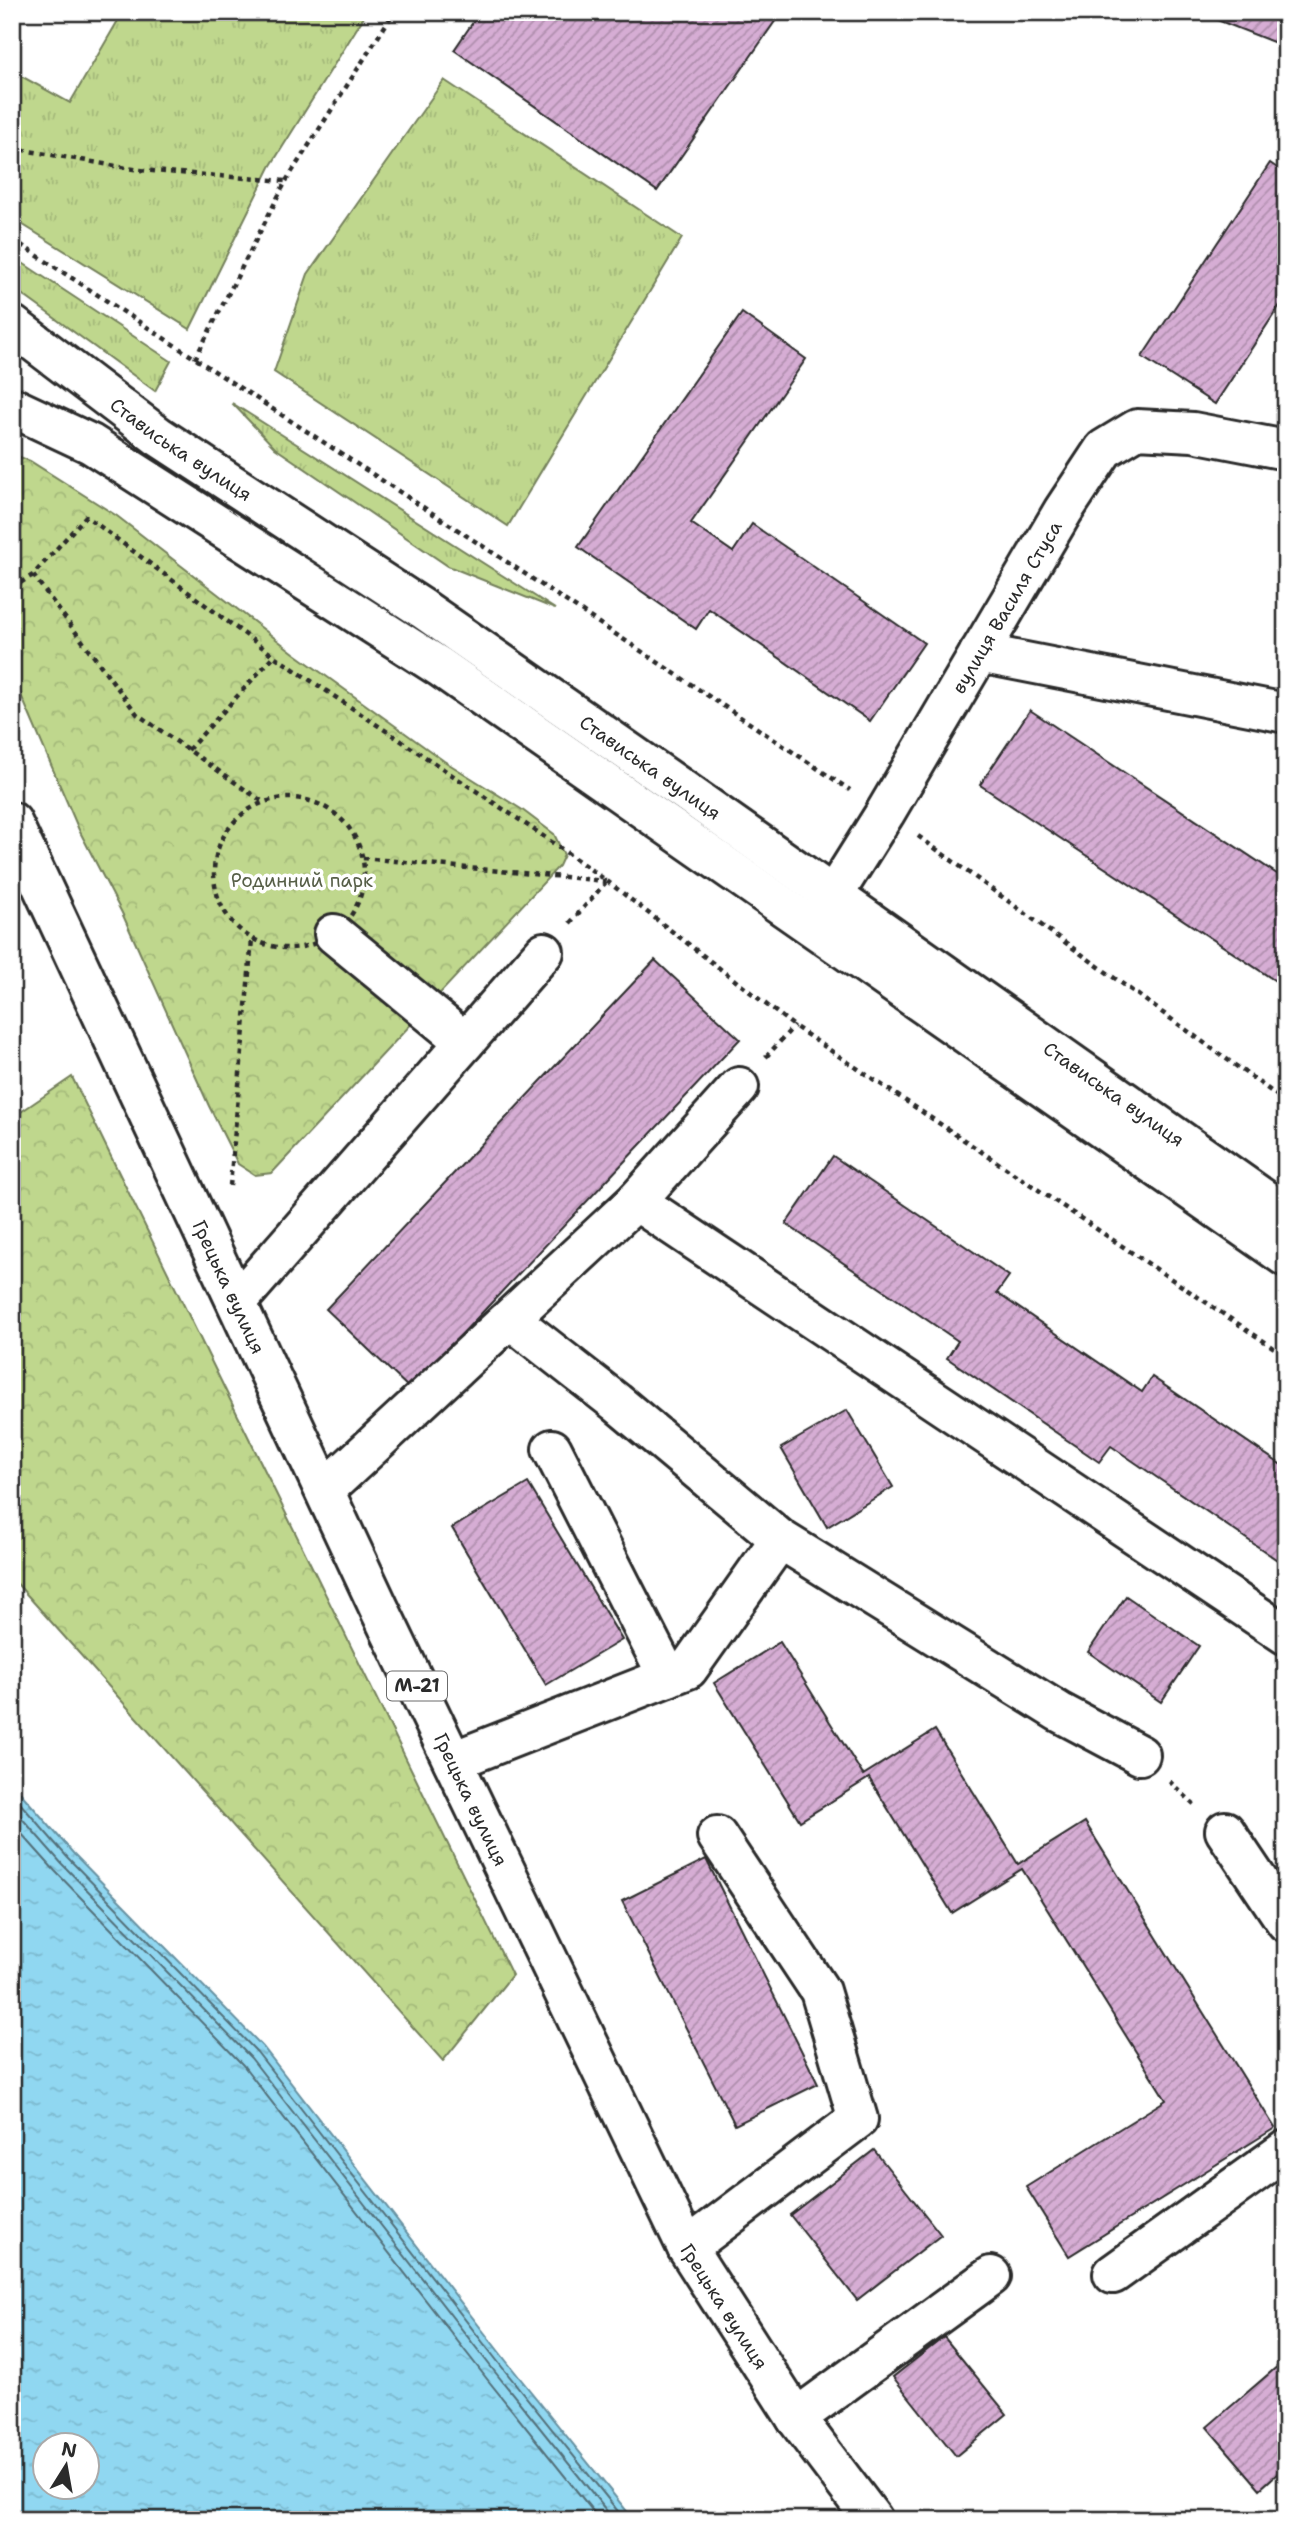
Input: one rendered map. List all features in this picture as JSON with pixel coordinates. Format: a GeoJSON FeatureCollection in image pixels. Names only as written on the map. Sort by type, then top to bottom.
{"type":"FeatureCollection","features":[{"type":"Feature","properties":{"kind":"main road","name":"Стависька вулиця"},"geometry":{"type":"LineString","coordinates":[[12,325],[158,436],[423,609],[1286,1215]]}},
{"type":"Feature","properties":{"kind":"main road","name":"Стависька вулиця"},"geometry":{"type":"LineString","coordinates":[[12,407],[91,444],[440,667],[1286,1257]]}},
{"type":"Feature","properties":{"kind":"main road","name":"вулиця Василя Стуса"},"geometry":{"type":"LineString","coordinates":[[813,928],[885,813],[1063,511],[1104,449],[1137,429],[1193,432],[1286,450]]}},
{"type":"Feature","properties":{"kind":"main road"},"geometry":{"type":"LineString","coordinates":[[979,653],[1286,713]]}},
{"type":"Feature","properties":{"kind":"main road","name":"Грецька вулиця"},"geometry":{"type":"LineString","coordinates":[[12,822],[453,1761],[687,2248],[796,2418],[873,2520]]}},
{"type":"Feature","properties":{"kind":"main road"},"geometry":{"type":"LineString","coordinates":[[334,934],[465,1042]]}},
{"type":"Feature","properties":{"kind":"main road"},"geometry":{"type":"LineString","coordinates":[[237,1302],[544,952]]}},
{"type":"Feature","properties":{"kind":"main road"},"geometry":{"type":"LineString","coordinates":[[325,1490],[636,1201],[739,1087]]}},
{"type":"Feature","properties":{"kind":"main road"},"geometry":{"type":"LineString","coordinates":[[636,1201],[1286,1635]]}},
{"type":"Feature","properties":{"kind":"main road"},"geometry":{"type":"LineString","coordinates":[[510,1318],[616,1402],[780,1539],[1059,1712],[1140,1755]]}},
{"type":"Feature","properties":{"kind":"main road"},"geometry":{"type":"LineString","coordinates":[[552,1449],[668,1677]]}},
{"type":"Feature","properties":{"kind":"main road"},"geometry":{"type":"LineString","coordinates":[[453,1761],[688,1669],[780,1539]]}},
{"type":"Feature","properties":{"kind":"main road"},"geometry":{"type":"LineString","coordinates":[[1225,1831],[1286,1923]]}},
{"type":"Feature","properties":{"kind":"main road"},"geometry":{"type":"LineString","coordinates":[[687,2248],[858,2119],[820,1991],[717,1836]]}},
{"type":"Feature","properties":{"kind":"main road"},"geometry":{"type":"LineString","coordinates":[[1113,2274],[1286,2150]]}},
{"type":"Feature","properties":{"kind":"main road"},"geometry":{"type":"LineString","coordinates":[[796,2418],[991,2276]]}},
{"type":"Feature","properties":{"kind":"path"},"geometry":{"type":"LineString","coordinates":[[195,359],[286,181],[394,12]]}},
{"type":"Feature","properties":{"kind":"path"},"geometry":{"type":"LineString","coordinates":[[12,148],[139,170],[286,181]]}},
{"type":"Feature","properties":{"kind":"path"},"geometry":{"type":"LineString","coordinates":[[12,239],[885,813],[1286,1102]]}},
{"type":"Feature","properties":{"kind":"path"},"geometry":{"type":"LineString","coordinates":[[12,588],[33,575],[86,516],[274,656],[607,881],[794,1027],[1286,1356]]}},
{"type":"Feature","properties":{"kind":"path"},"geometry":{"type":"LineString","coordinates":[[33,575],[137,714],[263,802]]}},
{"type":"Feature","properties":{"kind":"path"},"geometry":{"type":"LineString","coordinates":[[188,750],[274,656]]}},
{"type":"Feature","properties":{"kind":"path"},"geometry":{"type":"LineString","coordinates":[[285,798],[306,800],[326,808],[343,820],[356,838],[363,858],[364,880],[360,900],[349,919],[334,934],[315,945],[294,949],[272,947],[252,939],[235,926],[222,909],[215,889],[213,867],[218,846],[229,828],[244,812],[263,802],[285,798]]}},
{"type":"Feature","properties":{"kind":"path"},"geometry":{"type":"LineString","coordinates":[[363,858],[607,881]]}},
{"type":"Feature","properties":{"kind":"path"},"geometry":{"type":"LineString","coordinates":[[544,952],[607,881]]}},
{"type":"Feature","properties":{"kind":"path"},"geometry":{"type":"LineString","coordinates":[[230,1189],[252,939]]}},
{"type":"Feature","properties":{"kind":"path"},"geometry":{"type":"LineString","coordinates":[[1140,1755],[1225,1831]]}},
{"type":"Feature","properties":{"kind":"green space"},"geometry":{"type":"Polygon","coordinates":[[[123,12],[367,12],[270,167],[190,329],[12,218],[12,71],[70,103],[123,12]]]}},
{"type":"Feature","properties":{"kind":"green space"},"geometry":{"type":"Polygon","coordinates":[[[444,80],[682,238],[508,526],[274,372],[308,274],[444,80]]]}},
{"type":"Feature","properties":{"kind":"green space"},"geometry":{"type":"Polygon","coordinates":[[[12,256],[171,361],[155,391],[12,287],[12,256]]]}},
{"type":"Feature","properties":{"kind":"green space"},"geometry":{"type":"Polygon","coordinates":[[[232,403],[555,609],[448,566],[275,448],[232,403]]]}},
{"type":"Feature","properties":{"kind":"green space","name":"Родинний парк"},"geometry":{"type":"Polygon","coordinates":[[[12,454],[30,461],[117,516],[294,653],[444,761],[521,809],[554,834],[564,855],[559,866],[272,1173],[255,1175],[238,1164],[122,913],[79,830],[12,674],[12,454]]]}},
{"type":"Feature","properties":{"kind":"green space"},"geometry":{"type":"Polygon","coordinates":[[[72,1077],[512,1975],[443,2061],[12,1578],[12,1118],[72,1077]]]}},
{"type":"Feature","properties":{"kind":"water"},"geometry":{"type":"Polygon","coordinates":[[[12,1783],[73,1853],[263,2047],[507,2362],[634,2520],[12,2520],[12,1783]]]}},
{"type":"Feature","properties":{"kind":"building"},"geometry":{"type":"Polygon","coordinates":[[[480,12],[771,12],[778,17],[657,191],[454,50],[480,12]]]}},
{"type":"Feature","properties":{"kind":"building"},"geometry":{"type":"Polygon","coordinates":[[[1197,12],[1286,12],[1286,47],[1197,12]]]}},
{"type":"Feature","properties":{"kind":"building"},"geometry":{"type":"Polygon","coordinates":[[[1270,163],[1286,174],[1286,296],[1215,404],[1142,357],[1270,163]]]}},
{"type":"Feature","properties":{"kind":"building"},"geometry":{"type":"Polygon","coordinates":[[[742,313],[806,359],[691,523],[733,552],[752,524],[924,643],[870,721],[709,609],[696,629],[578,547],[742,313]]]}},
{"type":"Feature","properties":{"kind":"building"},"geometry":{"type":"Polygon","coordinates":[[[1030,710],[1286,880],[1286,988],[980,785],[1030,710]]]}},
{"type":"Feature","properties":{"kind":"building"},"geometry":{"type":"Polygon","coordinates":[[[655,960],[740,1039],[410,1389],[326,1309],[655,960]]]}},
{"type":"Feature","properties":{"kind":"building"},"geometry":{"type":"Polygon","coordinates":[[[833,1156],[1009,1276],[997,1293],[1142,1392],[1152,1377],[1286,1468],[1286,1566],[1111,1446],[1099,1462],[947,1358],[958,1341],[786,1224],[833,1156]]]}},
{"type":"Feature","properties":{"kind":"building"},"geometry":{"type":"Polygon","coordinates":[[[847,1410],[893,1487],[827,1527],[781,1448],[847,1410]]]}},
{"type":"Feature","properties":{"kind":"building"},"geometry":{"type":"Polygon","coordinates":[[[528,1483],[622,1640],[546,1685],[452,1528],[528,1483]]]}},
{"type":"Feature","properties":{"kind":"building"},"geometry":{"type":"Polygon","coordinates":[[[1126,1596],[1199,1646],[1161,1702],[1088,1652],[1126,1596]]]}},
{"type":"Feature","properties":{"kind":"building"},"geometry":{"type":"Polygon","coordinates":[[[780,1642],[863,1775],[935,1730],[1018,1864],[1085,1822],[1275,2128],[1069,2256],[1026,2187],[1166,2100],[1022,1869],[952,1913],[869,1778],[800,1821],[714,1683],[780,1642]]]}},
{"type":"Feature","properties":{"kind":"building"},"geometry":{"type":"Polygon","coordinates":[[[706,1859],[818,2084],[735,2125],[622,1901],[706,1859]]]}},
{"type":"Feature","properties":{"kind":"building"},"geometry":{"type":"Polygon","coordinates":[[[874,2150],[941,2235],[857,2300],[790,2215],[874,2150]]]}},
{"type":"Feature","properties":{"kind":"building"},"geometry":{"type":"Polygon","coordinates":[[[944,2337],[1007,2414],[956,2456],[893,2377],[944,2337]]]}},
{"type":"Feature","properties":{"kind":"building"},"geometry":{"type":"Polygon","coordinates":[[[1286,2359],[1286,2466],[1260,2489],[1207,2427],[1286,2359]]]}}]}
